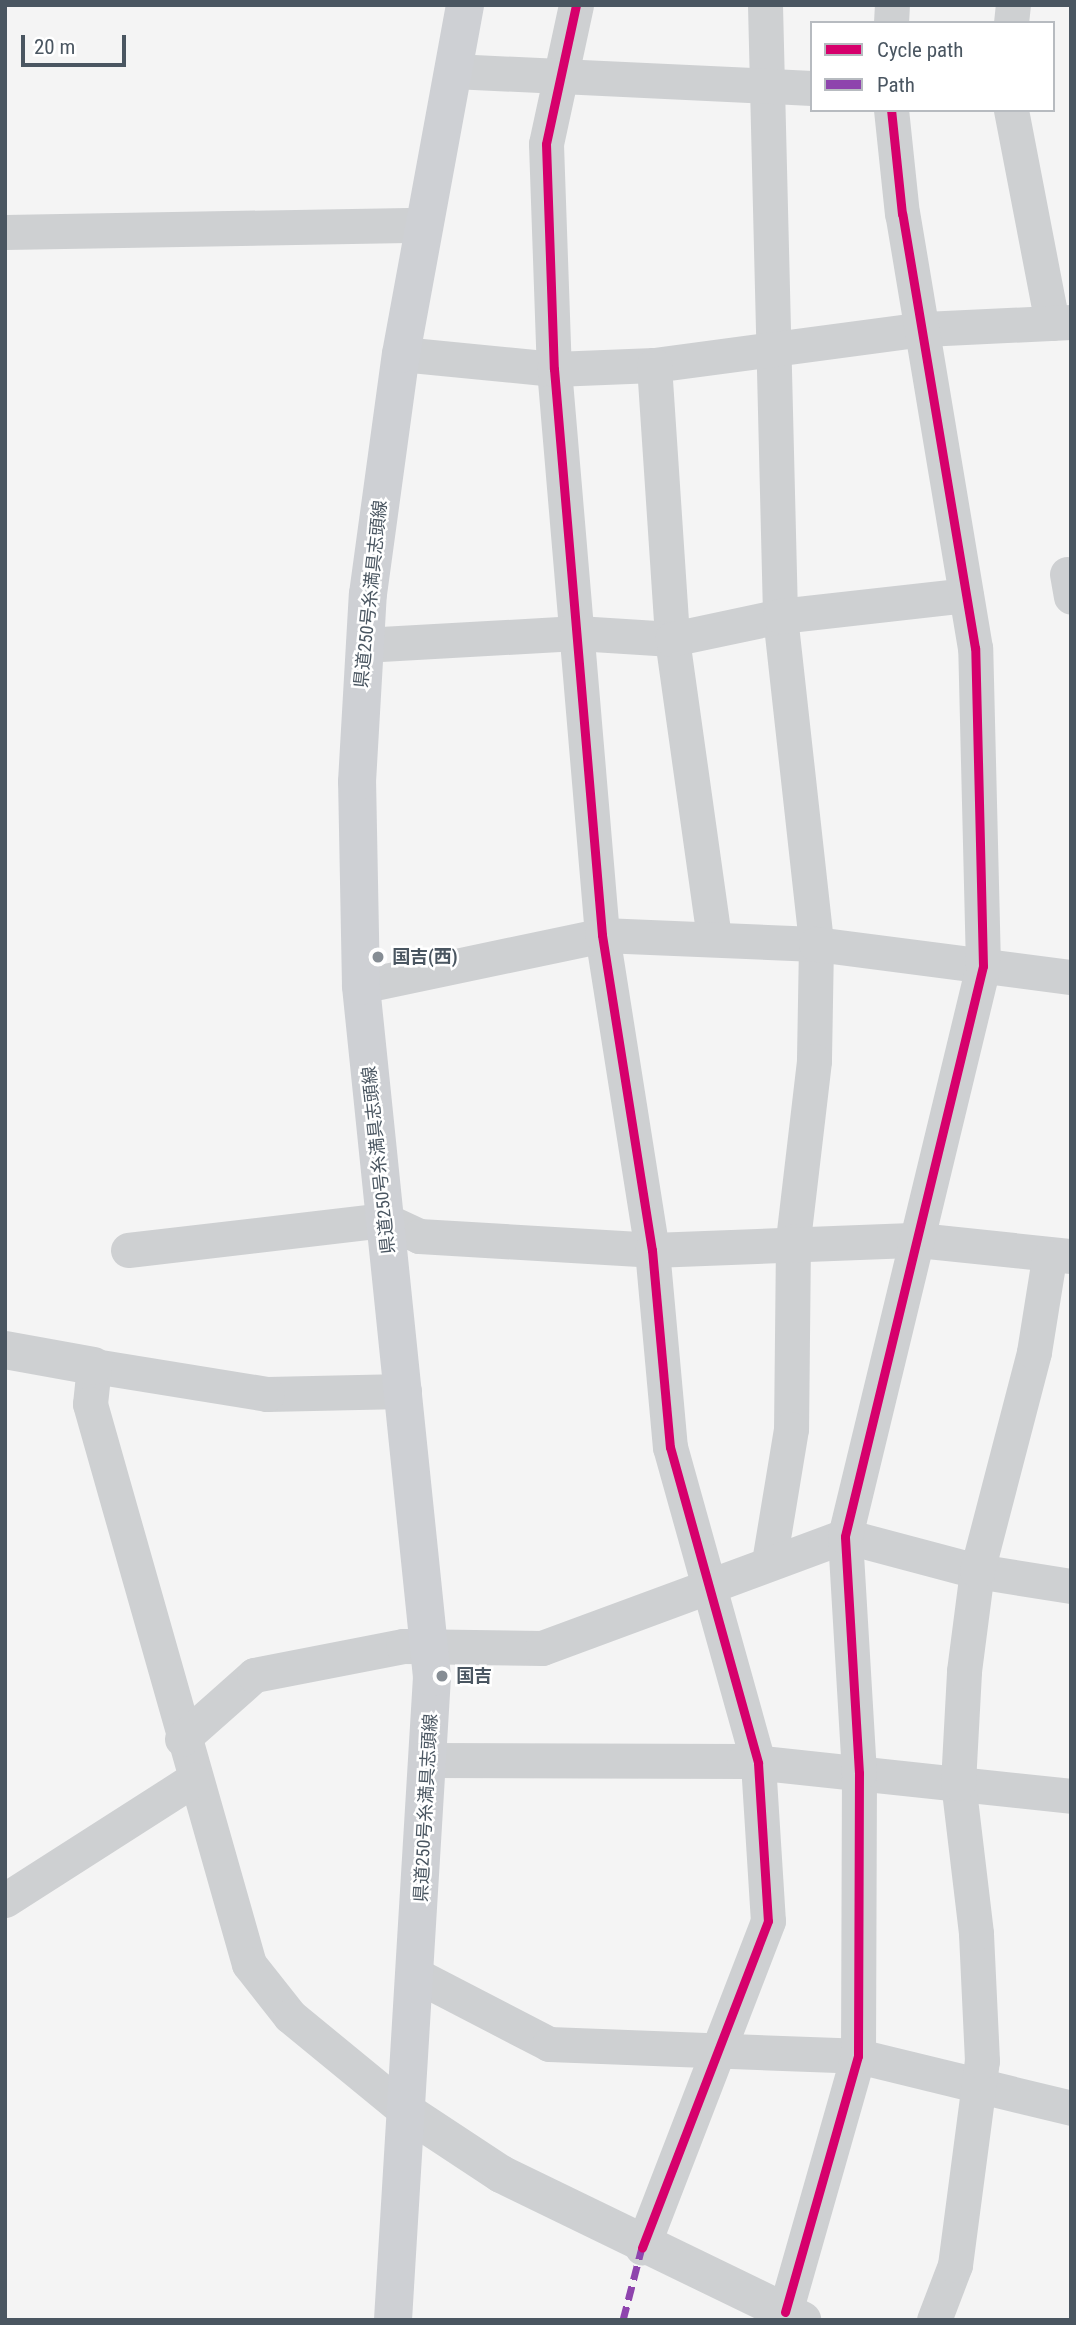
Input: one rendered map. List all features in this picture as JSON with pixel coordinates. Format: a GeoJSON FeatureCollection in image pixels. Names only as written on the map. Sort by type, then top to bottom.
{"type":"FeatureCollection","features":[{"type":"Feature","properties":{"kind":"main road","name":"県道250号糸満具志頭線"},"geometry":{"type":"LineString","coordinates":[[393,2320],[430,1760],[428,1645],[361,986],[357,782],[363,645],[401,354],[422,225],[465,5]]}},
{"type":"Feature","properties":{"kind":"street"},"geometry":{"type":"LineString","coordinates":[[576,5],[546,144],[554,369],[602,935],[652,1250],[670,1447],[758,1763],[768,1921],[714,2049],[642,2247]]}},
{"type":"Feature","properties":{"kind":"street"},"geometry":{"type":"LineString","coordinates":[[765,5],[780,616],[816,944],[814,1061],[793,1241],[791,1429],[769,1562]]}},
{"type":"Feature","properties":{"kind":"street"},"geometry":{"type":"LineString","coordinates":[[453,71],[810,88]]}},
{"type":"Feature","properties":{"kind":"street"},"geometry":{"type":"LineString","coordinates":[[94,1366],[90,1404],[193,1780],[249,1964],[290,2016],[450,2146],[642,2247],[794,2316],[858,2056],[859,1773],[845,1536],[983,966],[975,648],[891,112]]}},
{"type":"Feature","properties":{"kind":"street"},"geometry":{"type":"LineString","coordinates":[[401,354],[554,369],[654,365],[773,345],[925,329],[1061,322],[1011,112]]}},
{"type":"Feature","properties":{"kind":"street"},"geometry":{"type":"LineString","coordinates":[[5,232],[422,225]]}},
{"type":"Feature","properties":{"kind":"street"},"geometry":{"type":"LineString","coordinates":[[654,365],[672,639],[714,939]]}},
{"type":"Feature","properties":{"kind":"street"},"geometry":{"type":"LineString","coordinates":[[363,645],[577,633],[672,639],[780,616],[966,595]]}},
{"type":"Feature","properties":{"kind":"street"},"geometry":{"type":"LineString","coordinates":[[361,986],[602,935],[816,944],[1071,977]]}},
{"type":"Feature","properties":{"kind":"street"},"geometry":{"type":"LineString","coordinates":[[128,1250],[385,1220],[419,1236],[652,1250],[793,1241],[918,1240],[1060,1257],[977,1572],[958,1783],[976,1933],[980,2082],[955,2265],[934,2320]]}},
{"type":"Feature","properties":{"kind":"street"},"geometry":{"type":"LineString","coordinates":[[5,1350],[267,1394],[404,1391]]}},
{"type":"Feature","properties":{"kind":"street"},"geometry":{"type":"LineString","coordinates":[[182,1739],[254,1675],[428,1645],[448,1651],[542,1648],[708,1584],[845,1536],[977,1572],[1071,1587]]}},
{"type":"Feature","properties":{"kind":"street"},"geometry":{"type":"LineString","coordinates":[[430,1760],[758,1763],[1071,1796]]}},
{"type":"Feature","properties":{"kind":"street"},"geometry":{"type":"LineString","coordinates":[[5,1900],[193,1780]]}},
{"type":"Feature","properties":{"kind":"street"},"geometry":{"type":"LineString","coordinates":[[416,1975],[549,2044],[858,2056],[980,2082],[1071,2108]]}},
{"type":"Feature","properties":{"kind":"marked path"},"geometry":{"type":"LineString","coordinates":[[623,2320],[642,2247]]}},
{"type":"Feature","properties":{"kind":"cycle path"},"geometry":{"type":"LineString","coordinates":[[576,5],[546,144],[554,369],[602,935],[652,1250],[670,1447],[758,1763],[768,1921],[642,2247]]}},
{"type":"Feature","properties":{"kind":"cycle path"},"geometry":{"type":"LineString","coordinates":[[785,2312],[858,2056],[859,1773],[845,1536],[983,966],[975,648],[902,214],[891,112]]}},
{"type":"Feature","properties":{"kind":"place","name":"国吉(西)"},"geometry":{"type":"Point","coordinates":[378,957]}},
{"type":"Feature","properties":{"kind":"place","name":"国吉"},"geometry":{"type":"Point","coordinates":[442,1676]}}]}
